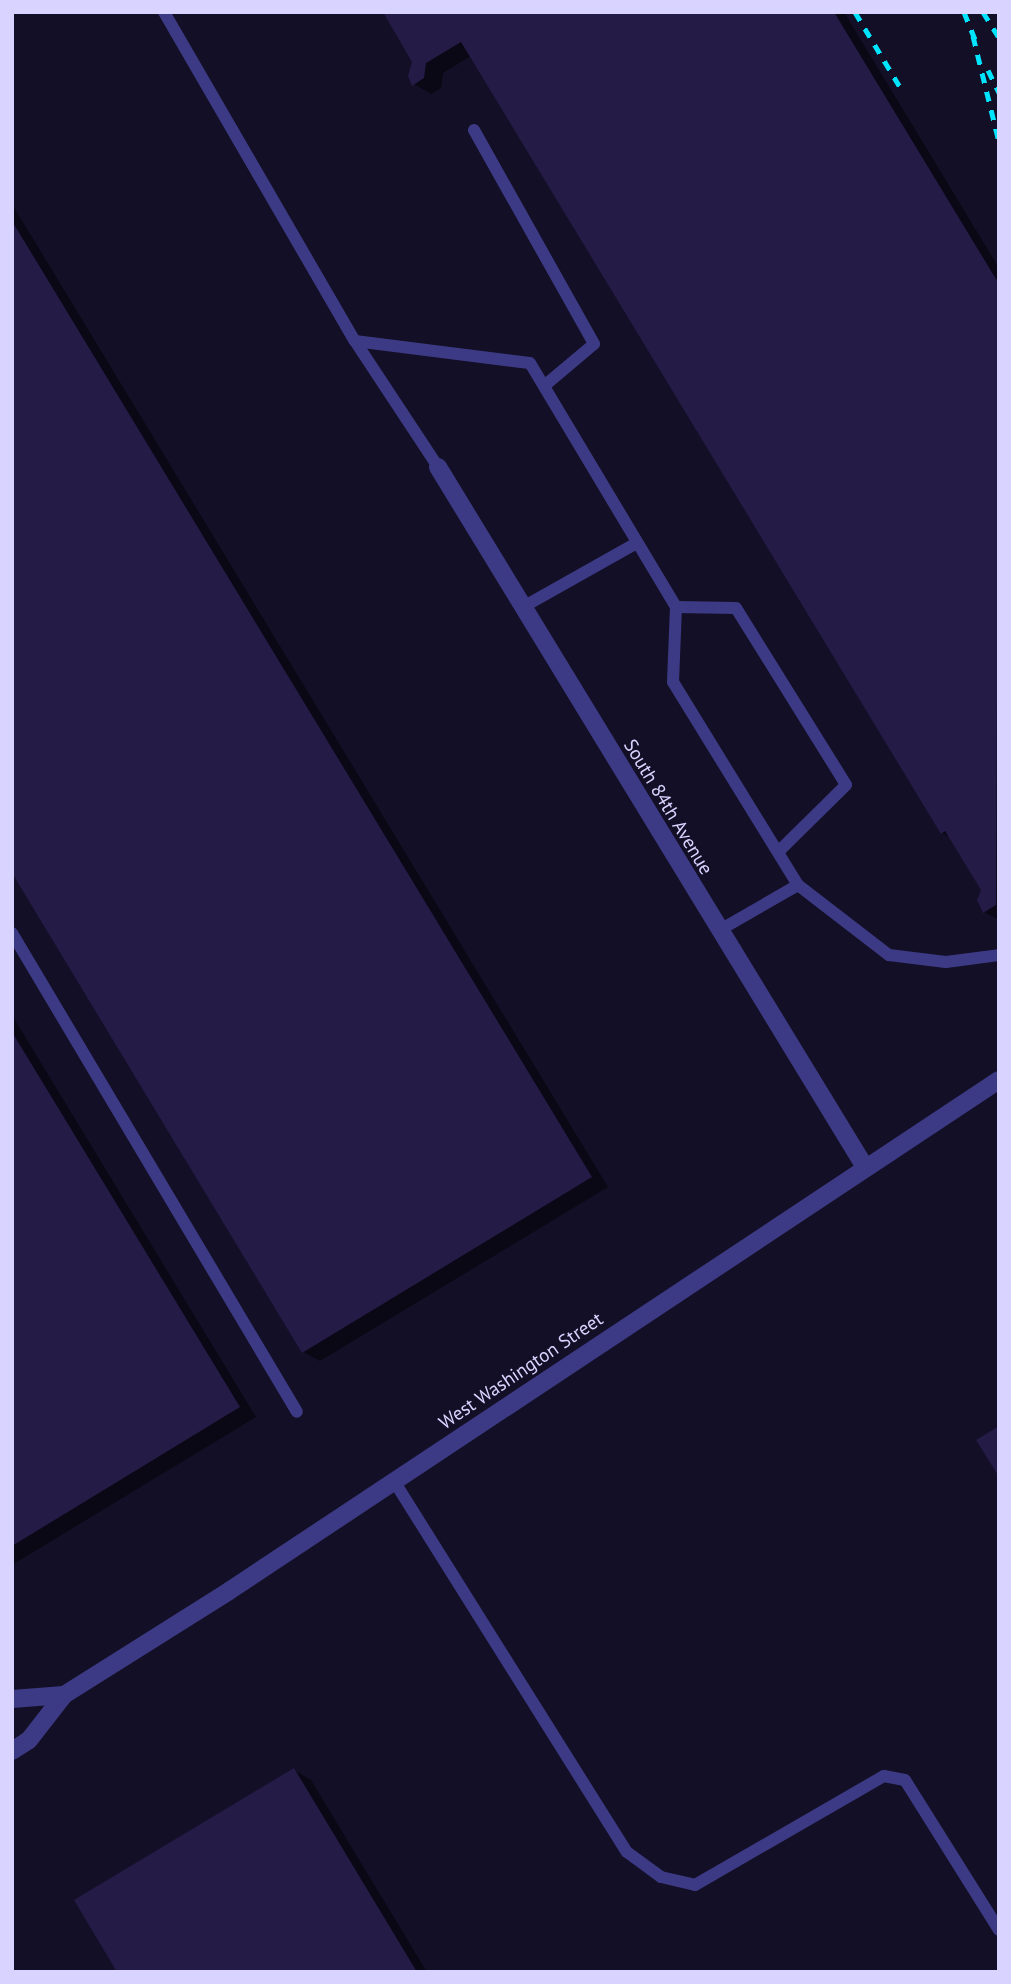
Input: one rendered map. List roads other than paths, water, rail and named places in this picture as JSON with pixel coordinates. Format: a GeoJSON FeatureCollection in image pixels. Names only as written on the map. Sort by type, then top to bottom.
{"type":"FeatureCollection","features":[{"type":"Feature","properties":{"kind":"street","name":"South 84th Avenue"},"geometry":{"type":"LineString","coordinates":[[438,467],[718,931],[865,1167]]}},
{"type":"Feature","properties":{"kind":"street","name":"West Washington Street"},"geometry":{"type":"LineString","coordinates":[[12,1751],[29,1740],[64,1695],[394,1481],[999,1080]]}},
{"type":"Feature","properties":{"kind":"street","name":"West Washington Street"},"geometry":{"type":"LineString","coordinates":[[12,1699],[64,1695]]}},
{"type":"Feature","properties":{"kind":"lane"},"geometry":{"type":"LineString","coordinates":[[164,12],[355,341],[438,467]]}},
{"type":"Feature","properties":{"kind":"lane"},"geometry":{"type":"LineString","coordinates":[[474,130],[594,344],[544,386]]}},
{"type":"Feature","properties":{"kind":"lane"},"geometry":{"type":"LineString","coordinates":[[355,341],[530,363],[635,544],[676,607],[673,682],[798,884],[890,956],[946,962],[999,955]]}},
{"type":"Feature","properties":{"kind":"lane"},"geometry":{"type":"LineString","coordinates":[[523,607],[635,544]]}},
{"type":"Feature","properties":{"kind":"lane"},"geometry":{"type":"LineString","coordinates":[[676,607],[736,608],[846,785],[778,852]]}},
{"type":"Feature","properties":{"kind":"lane"},"geometry":{"type":"LineString","coordinates":[[718,931],[798,884]]}},
{"type":"Feature","properties":{"kind":"lane"},"geometry":{"type":"LineString","coordinates":[[12,933],[297,1412]]}},
{"type":"Feature","properties":{"kind":"lane"},"geometry":{"type":"LineString","coordinates":[[394,1481],[627,1852],[661,1877],[695,1885],[884,1776],[905,1780],[999,1930]]}},
{"type":"Feature","properties":{"kind":"railway"},"geometry":{"type":"LineString","coordinates":[[855,12],[903,92]]}},
{"type":"Feature","properties":{"kind":"railway"},"geometry":{"type":"LineString","coordinates":[[964,12],[977,45]]}},
{"type":"Feature","properties":{"kind":"railway"},"geometry":{"type":"LineString","coordinates":[[983,12],[999,38]]}},
{"type":"Feature","properties":{"kind":"railway"},"geometry":{"type":"LineString","coordinates":[[973,36],[999,142]]}},
{"type":"Feature","properties":{"kind":"railway"},"geometry":{"type":"LineString","coordinates":[[988,70],[999,93]]}}]}
